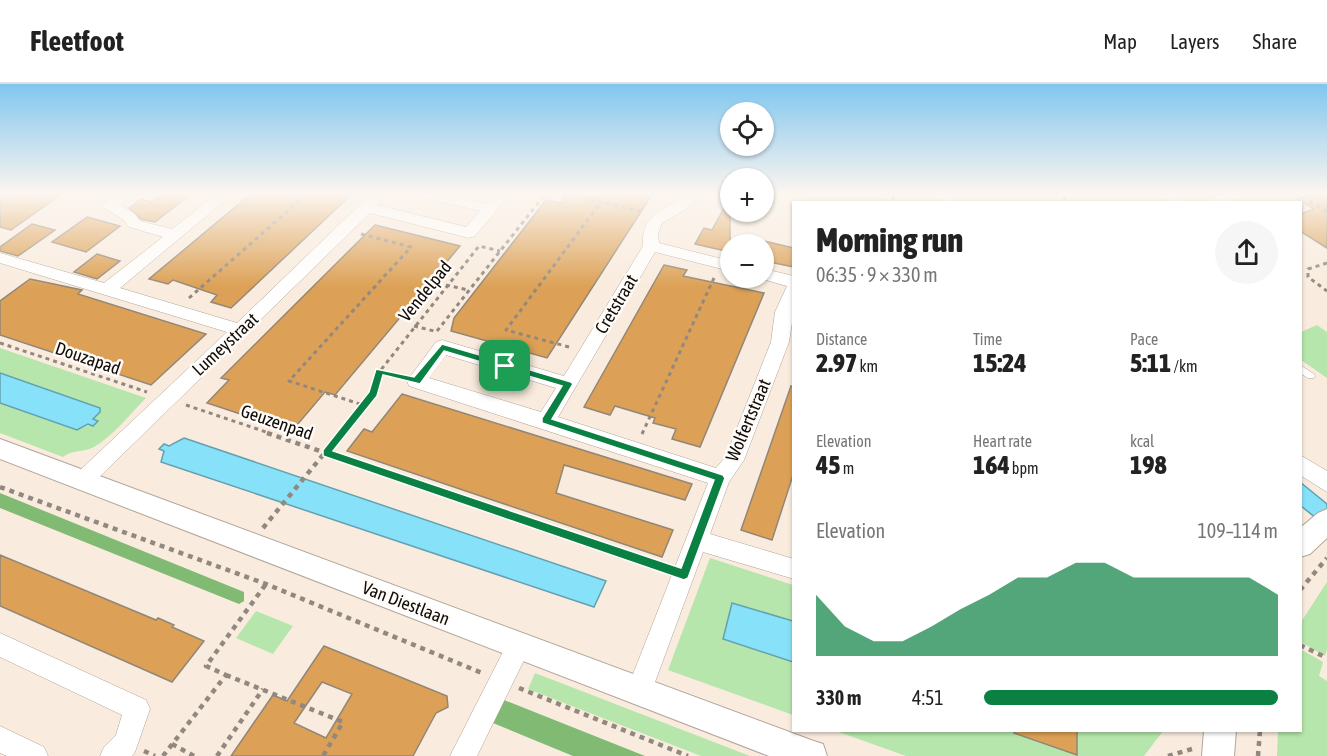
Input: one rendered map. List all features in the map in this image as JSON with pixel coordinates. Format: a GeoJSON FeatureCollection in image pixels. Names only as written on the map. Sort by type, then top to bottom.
{"type":"FeatureCollection","features":[{"type":"Feature","properties":{"kind":"street"},"geometry":{"type":"LineString","coordinates":[[135,224],[175,235]]}},
{"type":"Feature","properties":{"kind":"street"},"geometry":{"type":"LineString","coordinates":[[107,290],[188,224]]}},
{"type":"Feature","properties":{"kind":"street","name":"Lumeystraat"},"geometry":{"type":"LineString","coordinates":[[83,480],[351,224]]}},
{"type":"Feature","properties":{"kind":"street"},"geometry":{"type":"LineString","coordinates":[[434,224],[469,233],[477,224]]}},
{"type":"Feature","properties":{"kind":"street","name":"Cretstraat"},"geometry":{"type":"LineString","coordinates":[[546,421],[651,246],[650,234],[654,224]]}},
{"type":"Feature","properties":{"kind":"street"},"geometry":{"type":"LineString","coordinates":[[651,246],[720,263]]}},
{"type":"Feature","properties":{"kind":"street"},"geometry":{"type":"LineString","coordinates":[[0,258],[240,330]]}},
{"type":"Feature","properties":{"kind":"street"},"geometry":{"type":"LineString","coordinates":[[774,277],[792,281]]}},
{"type":"Feature","properties":{"kind":"street","name":"Wolfertstraat"},"geometry":{"type":"LineString","coordinates":[[639,693],[720,478],[734,460],[780,342],[792,297]]}},
{"type":"Feature","properties":{"kind":"street"},"geometry":{"type":"LineString","coordinates":[[568,384],[442,347],[416,381],[720,478]]}},
{"type":"Feature","properties":{"kind":"street","name":"Van Diestlaan"},"geometry":{"type":"LineString","coordinates":[[0,449],[639,693],[812,756]]}},
{"type":"Feature","properties":{"kind":"street"},"geometry":{"type":"LineString","coordinates":[[1302,464],[1327,483]]}},
{"type":"Feature","properties":{"kind":"street"},"geometry":{"type":"LineString","coordinates":[[697,540],[792,568]]}},
{"type":"Feature","properties":{"kind":"street"},"geometry":{"type":"LineString","coordinates":[[463,756],[519,646]]}},
{"type":"Feature","properties":{"kind":"street"},"geometry":{"type":"LineString","coordinates":[[2,648],[137,710],[126,743],[113,756]]}},
{"type":"Feature","properties":{"kind":"street"},"geometry":{"type":"LineString","coordinates":[[0,739],[35,756]]}},
{"type":"Feature","properties":{"kind":"lane"},"geometry":{"type":"LineString","coordinates":[[1302,370],[1311,376]]}},
{"type":"Feature","properties":{"kind":"path"},"geometry":{"type":"LineString","coordinates":[[175,311],[273,224]]}},
{"type":"Feature","properties":{"kind":"path","name":"Vendelpad"},"geometry":{"type":"LineString","coordinates":[[436,332],[521,224]]}},
{"type":"Feature","properties":{"kind":"path"},"geometry":{"type":"LineString","coordinates":[[584,224],[506,330],[587,352]]}},
{"type":"Feature","properties":{"kind":"path"},"geometry":{"type":"LineString","coordinates":[[345,230],[411,247],[289,381],[363,405]]}},
{"type":"Feature","properties":{"kind":"path","name":"Vendelpad"},"geometry":{"type":"LineString","coordinates":[[264,528],[373,393],[380,371],[479,246],[500,251]]}},
{"type":"Feature","properties":{"kind":"path"},"geometry":{"type":"LineString","coordinates":[[1327,263],[1308,269],[1308,277],[1327,291]]}},
{"type":"Feature","properties":{"kind":"path"},"geometry":{"type":"LineString","coordinates":[[635,450],[720,277]]}},
{"type":"Feature","properties":{"kind":"path"},"geometry":{"type":"LineString","coordinates":[[446,285],[468,290]]}},
{"type":"Feature","properties":{"kind":"path","name":"Douzapad"},"geometry":{"type":"LineString","coordinates":[[0,343],[167,399]]}},
{"type":"Feature","properties":{"kind":"path"},"geometry":{"type":"LineString","coordinates":[[380,371],[416,381]]}},
{"type":"Feature","properties":{"kind":"path","name":"Geuzenpad"},"geometry":{"type":"LineString","coordinates":[[167,399],[684,574]]}},
{"type":"Feature","properties":{"kind":"path"},"geometry":{"type":"LineString","coordinates":[[0,487],[266,584],[688,756]]}},
{"type":"Feature","properties":{"kind":"path"},"geometry":{"type":"LineString","coordinates":[[1302,587],[1314,570],[1327,558]]}},
{"type":"Feature","properties":{"kind":"path"},"geometry":{"type":"LineString","coordinates":[[266,584],[206,666],[343,722],[323,756]]}},
{"type":"Feature","properties":{"kind":"path"},"geometry":{"type":"LineString","coordinates":[[1302,646],[1327,658]]}},
{"type":"Feature","properties":{"kind":"path"},"geometry":{"type":"LineString","coordinates":[[163,756],[226,675]]}},
{"type":"Feature","properties":{"kind":"path"},"geometry":{"type":"LineString","coordinates":[[217,756],[262,689]]}},
{"type":"Feature","properties":{"kind":"path"},"geometry":{"type":"LineString","coordinates":[[1258,756],[1260,732]]}},
{"type":"Feature","properties":{"kind":"path"},"geometry":{"type":"LineString","coordinates":[[172,744],[194,756]]}},
{"type":"Feature","properties":{"kind":"green space"},"geometry":{"type":"Polygon","coordinates":[[[1317,325],[1327,332],[1327,378],[1302,361],[1302,332],[1317,325]]]}},
{"type":"Feature","properties":{"kind":"green space"},"geometry":{"type":"Polygon","coordinates":[[[0,348],[146,398],[115,431],[94,447],[63,457],[0,433],[0,403],[77,430],[97,422],[92,419],[100,408],[0,373],[0,348]]]}},
{"type":"Feature","properties":{"kind":"green space"},"geometry":{"type":"Polygon","coordinates":[[[0,493],[244,592],[244,601],[239,604],[0,508],[0,493]]]}},
{"type":"Feature","properties":{"kind":"green space"},"geometry":{"type":"Polygon","coordinates":[[[710,558],[792,585],[792,621],[732,603],[724,640],[792,662],[792,715],[668,670],[710,558]]]}},
{"type":"Feature","properties":{"kind":"green space"},"geometry":{"type":"Polygon","coordinates":[[[1327,582],[1327,649],[1325,656],[1302,643],[1302,620],[1327,582]]]}},
{"type":"Feature","properties":{"kind":"green space"},"geometry":{"type":"Polygon","coordinates":[[[256,611],[293,626],[273,654],[236,638],[256,611]]]}},
{"type":"Feature","properties":{"kind":"green space"},"geometry":{"type":"Polygon","coordinates":[[[1302,650],[1323,662],[1319,676],[1327,681],[1327,756],[1277,756],[1278,732],[1302,732],[1302,650]]]}},
{"type":"Feature","properties":{"kind":"green space"},"geometry":{"type":"Polygon","coordinates":[[[535,673],[750,756],[701,756],[528,689],[535,673]]]}},
{"type":"Feature","properties":{"kind":"green space"},"geometry":{"type":"Polygon","coordinates":[[[504,700],[645,756],[573,756],[493,723],[504,700]]]}},
{"type":"Feature","properties":{"kind":"green space"},"geometry":{"type":"Polygon","coordinates":[[[839,732],[1162,732],[1144,756],[906,756],[839,732]]]}},
{"type":"Feature","properties":{"kind":"water"},"geometry":{"type":"Polygon","coordinates":[[[0,373],[100,408],[100,412],[93,419],[98,421],[93,426],[88,424],[77,430],[0,403],[0,373]]]}},
{"type":"Feature","properties":{"kind":"water"},"geometry":{"type":"Polygon","coordinates":[[[184,438],[606,581],[594,607],[161,462],[164,451],[159,449],[164,444],[169,446],[184,438]]]}},
{"type":"Feature","properties":{"kind":"water"},"geometry":{"type":"Polygon","coordinates":[[[1302,484],[1327,504],[1327,527],[1302,507],[1302,484]]]}},
{"type":"Feature","properties":{"kind":"water"},"geometry":{"type":"Polygon","coordinates":[[[732,603],[792,621],[792,662],[723,639],[732,603]]]}},
{"type":"Feature","properties":{"kind":"building"},"geometry":{"type":"Polygon","coordinates":[[[0,224],[19,224],[11,230],[0,227],[0,224]]]}},
{"type":"Feature","properties":{"kind":"building"},"geometry":{"type":"Polygon","coordinates":[[[31,224],[55,230],[18,256],[0,251],[0,247],[31,224]]]}},
{"type":"Feature","properties":{"kind":"building"},"geometry":{"type":"Polygon","coordinates":[[[77,224],[120,226],[86,252],[52,242],[77,224]]]}},
{"type":"Feature","properties":{"kind":"building"},"geometry":{"type":"Polygon","coordinates":[[[214,224],[320,224],[231,308],[211,302],[217,295],[173,280],[168,284],[149,279],[214,224]]]}},
{"type":"Feature","properties":{"kind":"building"},"geometry":{"type":"Polygon","coordinates":[[[527,224],[633,224],[547,358],[451,331],[454,318],[527,224]]]}},
{"type":"Feature","properties":{"kind":"building"},"geometry":{"type":"Polygon","coordinates":[[[715,224],[730,224],[730,234],[720,234],[720,250],[695,244],[704,228],[712,230],[715,224]]]}},
{"type":"Feature","properties":{"kind":"building"},"geometry":{"type":"Polygon","coordinates":[[[1302,224],[1327,224],[1327,248],[1302,232],[1302,224]]]}},
{"type":"Feature","properties":{"kind":"building"},"geometry":{"type":"Polygon","coordinates":[[[375,225],[460,246],[335,395],[325,392],[292,431],[207,403],[229,380],[221,378],[375,225]]]}},
{"type":"Feature","properties":{"kind":"building"},"geometry":{"type":"Polygon","coordinates":[[[774,243],[792,248],[792,267],[774,263],[774,243]]]}},
{"type":"Feature","properties":{"kind":"building"},"geometry":{"type":"Polygon","coordinates":[[[97,254],[120,261],[97,279],[74,272],[97,254]]]}},
{"type":"Feature","properties":{"kind":"building"},"geometry":{"type":"Polygon","coordinates":[[[664,265],[687,270],[683,276],[720,284],[720,288],[740,288],[764,293],[700,447],[672,439],[676,429],[653,423],[655,418],[615,406],[610,415],[584,407],[664,265]]]}},
{"type":"Feature","properties":{"kind":"building"},"geometry":{"type":"Polygon","coordinates":[[[30,279],[82,290],[78,294],[206,334],[151,385],[0,335],[0,301],[30,279]]]}},
{"type":"Feature","properties":{"kind":"building"},"geometry":{"type":"Polygon","coordinates":[[[792,386],[792,478],[772,540],[741,530],[792,386]]]}},
{"type":"Feature","properties":{"kind":"building"},"geometry":{"type":"Polygon","coordinates":[[[402,394],[692,484],[685,500],[564,465],[556,493],[673,530],[662,557],[347,451],[364,429],[372,432],[402,394]]]}},
{"type":"Feature","properties":{"kind":"building"},"geometry":{"type":"Polygon","coordinates":[[[0,555],[156,620],[158,618],[204,641],[172,682],[0,606],[0,555]]]}},
{"type":"Feature","properties":{"kind":"building"},"geometry":{"type":"Polygon","coordinates":[[[324,646],[447,696],[448,707],[436,713],[413,756],[231,756],[273,695],[287,701],[324,646]],[[322,682],[294,723],[326,738],[352,694],[322,682]]]}},
{"type":"Feature","properties":{"kind":"building"},"geometry":{"type":"Polygon","coordinates":[[[1077,732],[1077,755],[1014,733],[1077,732]]]}},
{"type":"Feature","properties":{"kind":"route"},"geometry":{"type":"LineString","coordinates":[[442,347],[505,366],[568,384],[546,421],[720,478],[684,574],[326,453],[373,393],[380,371],[416,381],[442,347]]}}]}
